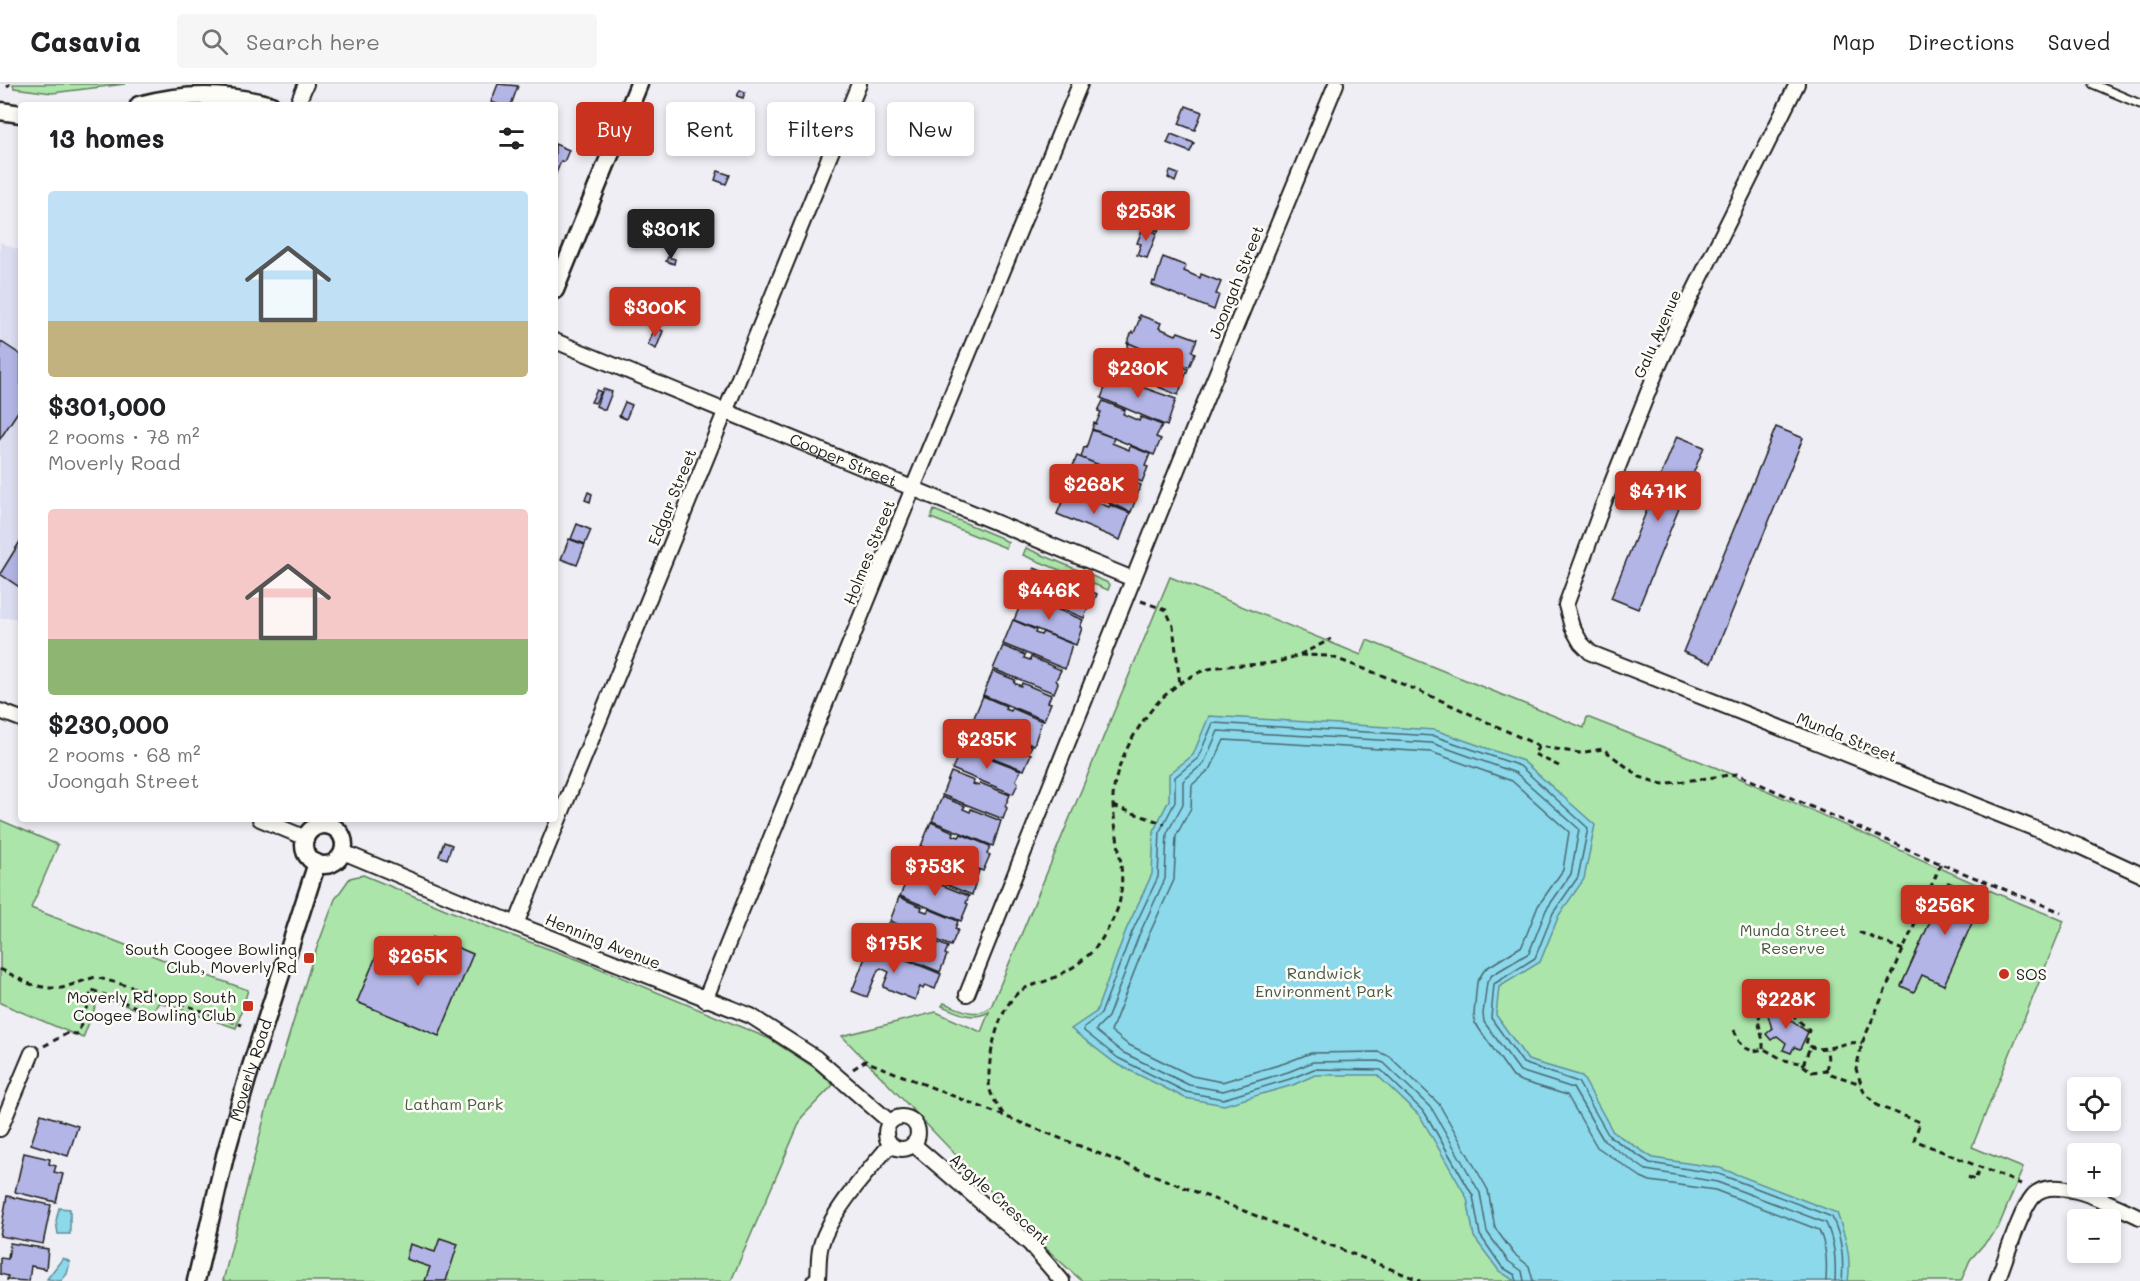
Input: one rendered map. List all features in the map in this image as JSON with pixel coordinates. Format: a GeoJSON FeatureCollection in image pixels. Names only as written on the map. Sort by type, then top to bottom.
{"type":"FeatureCollection","features":[{"type":"Feature","properties":{"kind":"street"},"geometry":{"type":"LineString","coordinates":[[298,102],[306,84]]}},
{"type":"Feature","properties":{"kind":"street"},"geometry":{"type":"LineString","coordinates":[[558,283],[639,84]]}},
{"type":"Feature","properties":{"kind":"street","name":"Edgar Street"},"geometry":{"type":"LineString","coordinates":[[558,821],[859,84]]}},
{"type":"Feature","properties":{"kind":"street","name":"Holmes Street"},"geometry":{"type":"LineString","coordinates":[[705,1000],[1080,84]]}},
{"type":"Feature","properties":{"kind":"street","name":"Joongah Street"},"geometry":{"type":"LineString","coordinates":[[966,994],[1336,84]]}},
{"type":"Feature","properties":{"kind":"street","name":"Galu Avenue"},"geometry":{"type":"LineString","coordinates":[[1566,605],[1656,372],[1677,325],[1797,84]]}},
{"type":"Feature","properties":{"kind":"street"},"geometry":{"type":"LineString","coordinates":[[155,102],[174,98],[231,96],[258,102]]}},
{"type":"Feature","properties":{"kind":"street"},"geometry":{"type":"LineString","coordinates":[[0,111],[18,114]]}},
{"type":"Feature","properties":{"kind":"street","name":"Cooper Street"},"geometry":{"type":"LineString","coordinates":[[558,342],[1133,579]]}},
{"type":"Feature","properties":{"kind":"street","name":"Munda Street"},"geometry":{"type":"LineString","coordinates":[[1566,605],[1572,627],[1581,643],[1591,653],[2139,869]]}},
{"type":"Feature","properties":{"kind":"street"},"geometry":{"type":"LineString","coordinates":[[0,711],[18,718]]}},
{"type":"Feature","properties":{"kind":"street"},"geometry":{"type":"LineString","coordinates":[[267,822],[306,838]]}},
{"type":"Feature","properties":{"kind":"street","name":"Edgar Street"},"geometry":{"type":"LineString","coordinates":[[516,924],[558,822]]}},
{"type":"Feature","properties":{"kind":"street"},"geometry":{"type":"LineString","coordinates":[[333,823],[344,840],[343,852],[335,862],[317,863],[305,850],[306,838],[309,832],[319,826],[333,823]]}},
{"type":"Feature","properties":{"kind":"street","name":"Henning Avenue"},"geometry":{"type":"LineString","coordinates":[[343,852],[705,1000],[751,1016],[788,1038],[840,1077]]}},
{"type":"Feature","properties":{"kind":"street","name":"Moverly Road"},"geometry":{"type":"LineString","coordinates":[[196,1281],[225,1156],[247,1079],[317,863]]}},
{"type":"Feature","properties":{"kind":"street"},"geometry":{"type":"LineString","coordinates":[[0,1129],[32,1053]]}},
{"type":"Feature","properties":{"kind":"street"},"geometry":{"type":"LineString","coordinates":[[840,1077],[890,1122]]}},
{"type":"Feature","properties":{"kind":"street"},"geometry":{"type":"LineString","coordinates":[[902,1118],[913,1122],[917,1133],[913,1144],[902,1149],[891,1145],[886,1133],[890,1122],[902,1118]]}},
{"type":"Feature","properties":{"kind":"street","name":"Argyle Crescent"},"geometry":{"type":"LineString","coordinates":[[913,1144],[1030,1244],[1062,1281]]}},
{"type":"Feature","properties":{"kind":"street"},"geometry":{"type":"LineString","coordinates":[[820,1280],[821,1245],[830,1224],[856,1186],[891,1145]]}},
{"type":"Feature","properties":{"kind":"street"},"geometry":{"type":"LineString","coordinates":[[1997,1281],[2025,1210],[2033,1196],[2040,1190],[2052,1188],[2082,1192],[2140,1216]]}},
{"type":"Feature","properties":{"kind":"lane"},"geometry":{"type":"LineString","coordinates":[[2093,84],[2104,86],[2140,104]]}},
{"type":"Feature","properties":{"kind":"path"},"geometry":{"type":"LineString","coordinates":[[1127,598],[1154,604],[1166,610],[1173,626],[1180,684]]}},
{"type":"Feature","properties":{"kind":"path"},"geometry":{"type":"LineString","coordinates":[[1003,1114],[990,1091],[989,1063],[999,1024],[1009,1003],[1021,990],[1053,979],[1080,962],[1102,939],[1119,905],[1122,872],[1113,806],[1118,774],[1133,736],[1161,699],[1190,677],[1217,667],[1250,666],[1275,662],[1300,655],[1331,639]]}},
{"type":"Feature","properties":{"kind":"path"},"geometry":{"type":"LineString","coordinates":[[1300,655],[1329,656],[1381,675],[1539,746],[1579,753],[1604,749],[1640,777],[1662,784],[1737,774],[1941,864],[2061,912]]}},
{"type":"Feature","properties":{"kind":"path"},"geometry":{"type":"LineString","coordinates":[[1539,746],[1534,754],[1559,766]]}},
{"type":"Feature","properties":{"kind":"path"},"geometry":{"type":"LineString","coordinates":[[1113,806],[1165,824]]}},
{"type":"Feature","properties":{"kind":"path"},"geometry":{"type":"LineString","coordinates":[[1941,864],[1862,1043],[1856,1070],[1864,1092],[1878,1106],[1920,1122],[1914,1140],[2021,1184]]}},
{"type":"Feature","properties":{"kind":"path"},"geometry":{"type":"LineString","coordinates":[[1859,932],[1903,950]]}},
{"type":"Feature","properties":{"kind":"path"},"geometry":{"type":"LineString","coordinates":[[0,969],[30,984],[47,988],[62,988],[96,977],[142,990],[242,1025]]}},
{"type":"Feature","properties":{"kind":"path"},"geometry":{"type":"LineString","coordinates":[[32,1053],[68,1033],[78,1034],[92,990],[136,1006],[142,990]]}},
{"type":"Feature","properties":{"kind":"path"},"geometry":{"type":"LineString","coordinates":[[1763,1049],[1758,1020],[1761,1013],[1780,1004],[1809,1030],[1806,1046],[1818,1050],[1854,1042],[1862,1043]]}},
{"type":"Feature","properties":{"kind":"path"},"geometry":{"type":"LineString","coordinates":[[1734,1030],[1745,1048],[1754,1051],[1763,1049],[1784,1060],[1803,1065],[1812,1072],[1826,1070],[1831,1074],[1861,1084]]}},
{"type":"Feature","properties":{"kind":"path"},"geometry":{"type":"LineString","coordinates":[[1803,1065],[1810,1047]]}},
{"type":"Feature","properties":{"kind":"path"},"geometry":{"type":"LineString","coordinates":[[1826,1070],[1827,1049]]}},
{"type":"Feature","properties":{"kind":"path"},"geometry":{"type":"LineString","coordinates":[[840,1077],[866,1060],[1421,1281]]}},
{"type":"Feature","properties":{"kind":"path"},"geometry":{"type":"LineString","coordinates":[[1968,1178],[1975,1180],[1980,1167]]}},
{"type":"Feature","properties":{"kind":"shaded area"},"geometry":{"type":"Polygon","coordinates":[[[0,242],[18,250],[18,618],[0,618],[0,242]]]}},
{"type":"Feature","properties":{"kind":"green space"},"geometry":{"type":"Polygon","coordinates":[[[13,84],[125,84],[52,93],[14,88],[13,84]]]}},
{"type":"Feature","properties":{"kind":"green space"},"geometry":{"type":"Polygon","coordinates":[[[934,510],[999,537],[1008,542],[1006,548],[931,518],[934,510]]]}},
{"type":"Feature","properties":{"kind":"green space"},"geometry":{"type":"Polygon","coordinates":[[[1026,548],[1106,582],[1110,585],[1108,590],[1023,555],[1026,548]]]}},
{"type":"Feature","properties":{"kind":"green space","name":"Randwick Environment Park"},"geometry":{"type":"Polygon","coordinates":[[[1170,577],[1361,655],[1367,640],[1584,728],[1587,717],[1717,768],[1998,894],[2064,921],[1972,1147],[2023,1168],[1998,1228],[1970,1260],[1961,1281],[1082,1281],[1042,1245],[842,1036],[936,1012],[981,1032],[989,1012],[971,1016],[942,1006],[944,1003],[974,1013],[991,1007],[1170,577]]]}},
{"type":"Feature","properties":{"kind":"green space"},"geometry":{"type":"Polygon","coordinates":[[[0,820],[58,845],[31,908],[174,964],[248,990],[236,1028],[159,1002],[152,1014],[99,997],[83,1038],[0,1003],[0,820]]]}},
{"type":"Feature","properties":{"kind":"green space","name":"Latham Park"},"geometry":{"type":"Polygon","coordinates":[[[363,875],[491,928],[582,961],[770,1039],[815,1068],[833,1085],[802,1117],[731,1281],[223,1281],[267,1107],[312,961],[335,899],[350,878],[363,875]]]}},
{"type":"Feature","properties":{"kind":"water"},"geometry":{"type":"Polygon","coordinates":[[[1209,716],[1435,730],[1523,761],[1595,825],[1584,879],[1559,915],[1540,962],[1499,987],[1496,1015],[1528,1060],[1582,1076],[1613,1132],[1653,1158],[1720,1168],[1837,1213],[1848,1255],[1848,1281],[1515,1281],[1499,1271],[1474,1237],[1467,1198],[1420,1116],[1377,1075],[1315,1075],[1293,1085],[1224,1105],[1185,1098],[1115,1063],[1071,1029],[1096,1012],[1126,930],[1152,874],[1154,830],[1169,800],[1169,774],[1193,755],[1209,716]]]}},
{"type":"Feature","properties":{"kind":"water"},"geometry":{"type":"Polygon","coordinates":[[[59,1208],[70,1209],[70,1234],[58,1234],[56,1221],[59,1208]]]}},
{"type":"Feature","properties":{"kind":"water"},"geometry":{"type":"Polygon","coordinates":[[[63,1258],[70,1262],[67,1274],[61,1281],[47,1279],[63,1258]]]}},
{"type":"Feature","properties":{"kind":"building"},"geometry":{"type":"Polygon","coordinates":[[[498,84],[518,86],[512,102],[491,102],[498,84]]]}},
{"type":"Feature","properties":{"kind":"building"},"geometry":{"type":"Polygon","coordinates":[[[740,90],[745,92],[743,98],[737,96],[740,90]]]}},
{"type":"Feature","properties":{"kind":"building"},"geometry":{"type":"Polygon","coordinates":[[[1186,106],[1202,112],[1195,130],[1179,124],[1186,106]]]}},
{"type":"Feature","properties":{"kind":"building"},"geometry":{"type":"Polygon","coordinates":[[[1171,134],[1194,143],[1190,152],[1167,143],[1171,134]]]}},
{"type":"Feature","properties":{"kind":"building"},"geometry":{"type":"Polygon","coordinates":[[[558,145],[569,150],[564,162],[561,161],[558,168],[558,145]]]}},
{"type":"Feature","properties":{"kind":"building"},"geometry":{"type":"Polygon","coordinates":[[[718,171],[730,175],[726,184],[715,180],[718,171]]]}},
{"type":"Feature","properties":{"kind":"building"},"geometry":{"type":"Polygon","coordinates":[[[1170,171],[1178,174],[1175,182],[1168,178],[1170,171]]]}},
{"type":"Feature","properties":{"kind":"building"},"geometry":{"type":"Polygon","coordinates":[[[1152,195],[1169,202],[1158,231],[1150,228],[1155,215],[1146,211],[1152,195]]]}},
{"type":"Feature","properties":{"kind":"building"},"geometry":{"type":"Polygon","coordinates":[[[1143,228],[1157,233],[1147,258],[1137,255],[1141,244],[1137,243],[1143,228]]]}},
{"type":"Feature","properties":{"kind":"building"},"geometry":{"type":"Polygon","coordinates":[[[668,257],[675,259],[674,264],[666,261],[668,257]]]}},
{"type":"Feature","properties":{"kind":"building"},"geometry":{"type":"Polygon","coordinates":[[[1163,257],[1186,266],[1184,271],[1200,278],[1201,274],[1221,282],[1216,294],[1219,295],[1214,310],[1152,285],[1163,257]]]}},
{"type":"Feature","properties":{"kind":"building"},"geometry":{"type":"Polygon","coordinates":[[[1139,315],[1161,323],[1159,328],[1176,335],[1178,332],[1197,339],[1192,351],[1195,353],[1189,367],[1127,343],[1132,332],[1134,333],[1139,315]]]}},
{"type":"Feature","properties":{"kind":"building"},"geometry":{"type":"Polygon","coordinates":[[[655,327],[663,331],[656,349],[648,345],[655,327]]]}},
{"type":"Feature","properties":{"kind":"building"},"geometry":{"type":"Polygon","coordinates":[[[0,341],[18,353],[18,412],[0,439],[0,341]]]}},
{"type":"Feature","properties":{"kind":"building"},"geometry":{"type":"Polygon","coordinates":[[[1129,343],[1159,356],[1157,360],[1165,363],[1166,360],[1188,369],[1178,395],[1118,370],[1129,343]]]}},
{"type":"Feature","properties":{"kind":"building"},"geometry":{"type":"Polygon","coordinates":[[[1112,370],[1134,380],[1133,384],[1176,399],[1167,426],[1101,398],[1112,370]]]}},
{"type":"Feature","properties":{"kind":"building"},"geometry":{"type":"Polygon","coordinates":[[[603,389],[612,392],[605,410],[596,406],[603,389]]]}},
{"type":"Feature","properties":{"kind":"building"},"geometry":{"type":"Polygon","coordinates":[[[597,390],[601,392],[595,403],[591,402],[597,390]]]}},
{"type":"Feature","properties":{"kind":"building"},"geometry":{"type":"Polygon","coordinates":[[[1103,401],[1125,410],[1123,414],[1139,421],[1141,417],[1162,425],[1156,437],[1161,439],[1154,455],[1092,429],[1101,412],[1098,411],[1103,401]]]}},
{"type":"Feature","properties":{"kind":"building"},"geometry":{"type":"Polygon","coordinates":[[[625,402],[632,405],[626,419],[619,416],[625,402]]]}},
{"type":"Feature","properties":{"kind":"building"},"geometry":{"type":"Polygon","coordinates":[[[1776,427],[1803,438],[1711,663],[1683,652],[1776,427]]]}},
{"type":"Feature","properties":{"kind":"building"},"geometry":{"type":"Polygon","coordinates":[[[1092,430],[1114,438],[1112,443],[1129,450],[1130,446],[1150,454],[1142,482],[1081,458],[1092,430]]]}},
{"type":"Feature","properties":{"kind":"building"},"geometry":{"type":"Polygon","coordinates":[[[1677,436],[1704,447],[1638,609],[1611,598],[1677,436]]]}},
{"type":"Feature","properties":{"kind":"building"},"geometry":{"type":"Polygon","coordinates":[[[1077,456],[1099,465],[1097,470],[1141,485],[1131,512],[1065,485],[1077,456]]]}},
{"type":"Feature","properties":{"kind":"building"},"geometry":{"type":"Polygon","coordinates":[[[1067,490],[1130,513],[1120,540],[1057,514],[1067,490]]]}},
{"type":"Feature","properties":{"kind":"building"},"geometry":{"type":"Polygon","coordinates":[[[588,492],[592,494],[590,502],[585,500],[588,492]]]}},
{"type":"Feature","properties":{"kind":"building"},"geometry":{"type":"Polygon","coordinates":[[[577,524],[591,530],[585,544],[571,539],[577,524]]]}},
{"type":"Feature","properties":{"kind":"building"},"geometry":{"type":"Polygon","coordinates":[[[569,539],[585,545],[577,565],[561,559],[569,539]]]}},
{"type":"Feature","properties":{"kind":"building"},"geometry":{"type":"Polygon","coordinates":[[[18,545],[18,586],[0,574],[18,545]]]}},
{"type":"Feature","properties":{"kind":"building"},"geometry":{"type":"Polygon","coordinates":[[[1034,568],[1097,594],[1084,618],[1024,593],[1027,585],[1025,584],[1034,568]]]}},
{"type":"Feature","properties":{"kind":"building"},"geometry":{"type":"Polygon","coordinates":[[[1024,596],[1047,605],[1046,608],[1052,611],[1054,608],[1083,620],[1076,645],[1014,620],[1024,596]]]}},
{"type":"Feature","properties":{"kind":"building"},"geometry":{"type":"Polygon","coordinates":[[[1013,620],[1036,630],[1035,633],[1041,635],[1043,632],[1072,644],[1065,669],[1003,644],[1013,620]]]}},
{"type":"Feature","properties":{"kind":"building"},"geometry":{"type":"Polygon","coordinates":[[[1003,646],[1025,655],[1024,658],[1030,660],[1031,657],[1061,670],[1056,680],[1058,683],[1054,693],[993,669],[1003,646]]]}},
{"type":"Feature","properties":{"kind":"building"},"geometry":{"type":"Polygon","coordinates":[[[993,671],[1015,680],[1014,683],[1021,686],[1022,683],[1051,695],[1048,702],[1051,703],[1044,720],[983,695],[993,671]]]}},
{"type":"Feature","properties":{"kind":"building"},"geometry":{"type":"Polygon","coordinates":[[[983,696],[1006,706],[1005,709],[1011,711],[1012,708],[1042,721],[1034,745],[973,720],[983,696]]]}},
{"type":"Feature","properties":{"kind":"building"},"geometry":{"type":"Polygon","coordinates":[[[973,722],[995,731],[994,734],[1001,736],[1002,734],[1032,746],[1024,770],[963,746],[973,722]]]}},
{"type":"Feature","properties":{"kind":"building"},"geometry":{"type":"Polygon","coordinates":[[[962,747],[985,756],[984,759],[989,761],[990,758],[1021,770],[1013,794],[952,769],[962,747]]]}},
{"type":"Feature","properties":{"kind":"building"},"geometry":{"type":"Polygon","coordinates":[[[951,772],[974,781],[973,784],[979,786],[980,783],[1010,795],[1003,819],[942,795],[951,772]]]}},
{"type":"Feature","properties":{"kind":"building"},"geometry":{"type":"Polygon","coordinates":[[[942,797],[965,806],[963,809],[970,812],[971,809],[1001,821],[993,846],[932,821],[942,797]]]}},
{"type":"Feature","properties":{"kind":"building"},"geometry":{"type":"Polygon","coordinates":[[[931,822],[954,832],[953,835],[959,837],[961,834],[990,846],[987,854],[990,855],[983,871],[921,846],[931,822]]]}},
{"type":"Feature","properties":{"kind":"building"},"geometry":{"type":"Polygon","coordinates":[[[444,842],[452,845],[447,859],[439,856],[444,842]]]}},
{"type":"Feature","properties":{"kind":"building"},"geometry":{"type":"Polygon","coordinates":[[[920,846],[943,856],[942,859],[949,861],[950,858],[979,870],[972,895],[911,870],[920,846]]]}},
{"type":"Feature","properties":{"kind":"building"},"geometry":{"type":"Polygon","coordinates":[[[910,872],[933,881],[932,884],[938,887],[939,884],[969,896],[961,921],[900,896],[910,872]]]}},
{"type":"Feature","properties":{"kind":"building"},"geometry":{"type":"Polygon","coordinates":[[[1948,882],[1973,893],[1977,886],[1987,890],[1944,985],[1922,975],[1914,992],[1901,986],[1948,882]]]}},
{"type":"Feature","properties":{"kind":"building"},"geometry":{"type":"Polygon","coordinates":[[[899,897],[922,907],[921,910],[927,912],[929,909],[958,921],[955,929],[958,930],[951,946],[890,921],[899,897]]]}},
{"type":"Feature","properties":{"kind":"building"},"geometry":{"type":"Polygon","coordinates":[[[889,923],[912,932],[911,935],[917,938],[918,935],[948,947],[940,972],[879,947],[889,923]]]}},
{"type":"Feature","properties":{"kind":"building"},"geometry":{"type":"Polygon","coordinates":[[[433,937],[473,954],[439,1036],[357,1002],[377,954],[419,971],[433,937]]]}},
{"type":"Feature","properties":{"kind":"building"},"geometry":{"type":"Polygon","coordinates":[[[870,945],[941,974],[935,989],[925,985],[923,989],[920,987],[915,1000],[883,987],[889,972],[881,968],[878,970],[867,997],[852,991],[870,945]]]}},
{"type":"Feature","properties":{"kind":"building"},"geometry":{"type":"Polygon","coordinates":[[[1780,1006],[1791,1021],[1808,1032],[1800,1049],[1794,1047],[1791,1053],[1783,1050],[1786,1043],[1777,1036],[1771,1040],[1766,1034],[1772,1029],[1768,1015],[1780,1006]]]}},
{"type":"Feature","properties":{"kind":"building"},"geometry":{"type":"Polygon","coordinates":[[[41,1114],[78,1126],[68,1156],[31,1144],[41,1114]]]}},
{"type":"Feature","properties":{"kind":"building"},"geometry":{"type":"Polygon","coordinates":[[[24,1153],[50,1159],[49,1164],[56,1166],[54,1172],[63,1174],[56,1202],[15,1192],[24,1153]]]}},
{"type":"Feature","properties":{"kind":"building"},"geometry":{"type":"Polygon","coordinates":[[[7,1196],[51,1205],[43,1244],[0,1236],[7,1196]]]}},
{"type":"Feature","properties":{"kind":"building"},"geometry":{"type":"Polygon","coordinates":[[[440,1238],[458,1244],[446,1281],[425,1281],[430,1267],[406,1259],[410,1244],[435,1252],[440,1238]]]}},
{"type":"Feature","properties":{"kind":"building"},"geometry":{"type":"Polygon","coordinates":[[[10,1243],[48,1249],[46,1269],[31,1266],[29,1281],[7,1280],[8,1276],[0,1274],[0,1258],[8,1259],[10,1243]]]}},
{"type":"Feature","properties":{"kind":"place","name":"South Coogee Bowling Club, Moverly Rd"},"geometry":{"type":"Point","coordinates":[309,958]}},
{"type":"Feature","properties":{"kind":"place","name":"SOS"},"geometry":{"type":"Point","coordinates":[2004,974]}},
{"type":"Feature","properties":{"kind":"place","name":"Moverly Rd opp South Coogee Bowling Club"},"geometry":{"type":"Point","coordinates":[248,1006]}},
{"type":"Feature","properties":{"kind":"park label","name":"Munda Street Reserve"},"geometry":{"type":"Point","coordinates":[1793,939]}}]}
